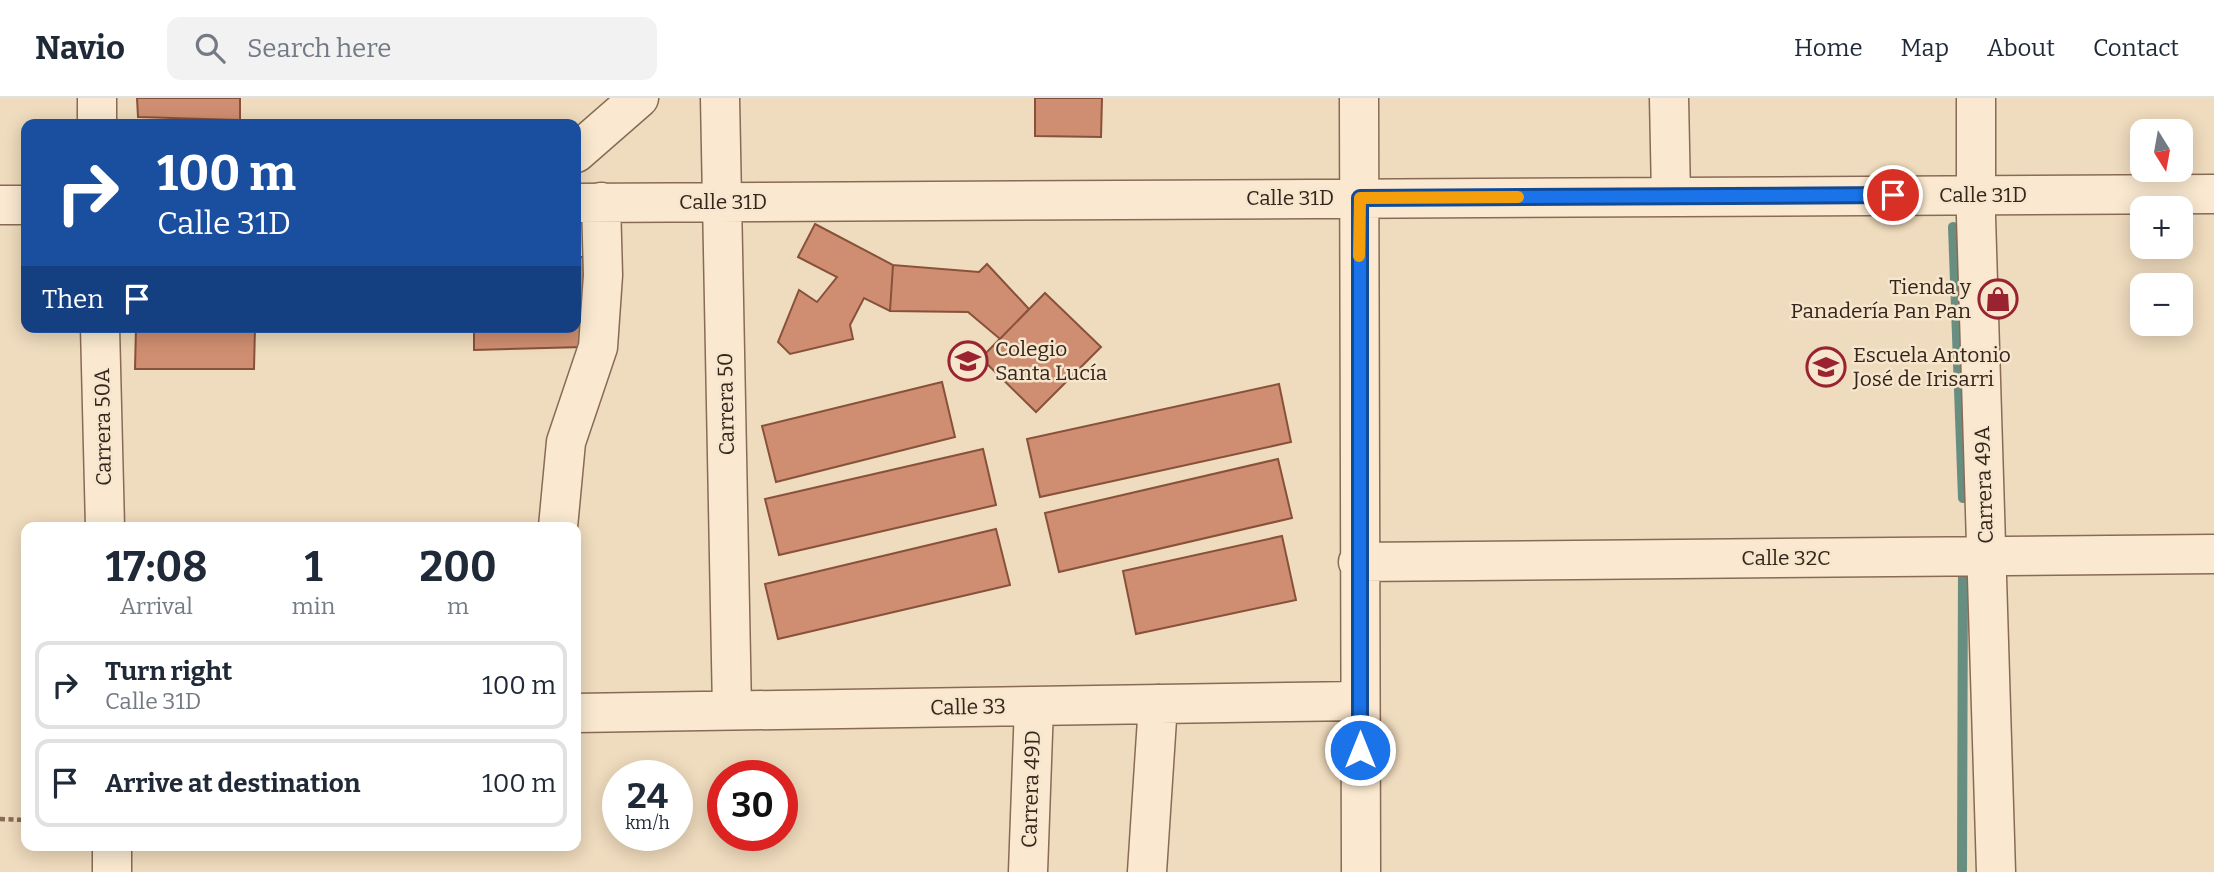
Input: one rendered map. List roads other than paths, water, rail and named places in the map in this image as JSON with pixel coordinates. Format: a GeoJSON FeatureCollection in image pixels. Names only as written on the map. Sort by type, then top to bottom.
{"type":"FeatureCollection","features":[{"type":"Feature","properties":{"kind":"street"},"geometry":{"type":"LineString","coordinates":[[97,98],[97,119]]}},
{"type":"Feature","properties":{"kind":"street"},"geometry":{"type":"LineString","coordinates":[[581,149],[639,98]]}},
{"type":"Feature","properties":{"kind":"street","name":"Carrera 50"},"geometry":{"type":"LineString","coordinates":[[720,98],[732,710]]}},
{"type":"Feature","properties":{"kind":"street"},"geometry":{"type":"LineString","coordinates":[[1359,98],[1360,872]]}},
{"type":"Feature","properties":{"kind":"street"},"geometry":{"type":"LineString","coordinates":[[1669,98],[1671,196]]}},
{"type":"Feature","properties":{"kind":"street","name":"Carrera 49A"},"geometry":{"type":"LineString","coordinates":[[1976,98],[1976,195],[1996,872]]}},
{"type":"Feature","properties":{"kind":"street","name":"Calle 31D"},"geometry":{"type":"LineString","coordinates":[[588,202],[2214,194]]}},
{"type":"Feature","properties":{"kind":"street"},"geometry":{"type":"LineString","coordinates":[[558,522],[566,442],[598,347],[603,275],[588,202]]}},
{"type":"Feature","properties":{"kind":"street"},"geometry":{"type":"LineString","coordinates":[[0,205],[21,205]]}},
{"type":"Feature","properties":{"kind":"street","name":"Carrera 50A"},"geometry":{"type":"LineString","coordinates":[[100,333],[105,522]]}},
{"type":"Feature","properties":{"kind":"street","name":"Calle 32C"},"geometry":{"type":"LineString","coordinates":[[1358,562],[2214,554]]}},
{"type":"Feature","properties":{"kind":"street","name":"Calle 33"},"geometry":{"type":"LineString","coordinates":[[581,713],[1359,701]]}},
{"type":"Feature","properties":{"kind":"street"},"geometry":{"type":"LineString","coordinates":[[1147,872],[1158,704]]}},
{"type":"Feature","properties":{"kind":"street","name":"Carrera 49D"},"geometry":{"type":"LineString","coordinates":[[1028,872],[1034,706]]}},
{"type":"Feature","properties":{"kind":"street"},"geometry":{"type":"LineString","coordinates":[[112,851],[112,872]]}},
{"type":"Feature","properties":{"kind":"waterway"},"geometry":{"type":"LineString","coordinates":[[1953,227],[1963,498]]}},
{"type":"Feature","properties":{"kind":"waterway"},"geometry":{"type":"LineString","coordinates":[[1962,870],[1963,567]]}},
{"type":"Feature","properties":{"kind":"place","name":"Tienda y Panadería Pan Pan"},"geometry":{"type":"Point","coordinates":[1998,299]}},
{"type":"Feature","properties":{"kind":"place","name":"Colegio Santa Lucía"},"geometry":{"type":"Point","coordinates":[968,361]}},
{"type":"Feature","properties":{"kind":"place","name":"Escuela Antonio José de Irisarri"},"geometry":{"type":"Point","coordinates":[1826,367]}}]}
